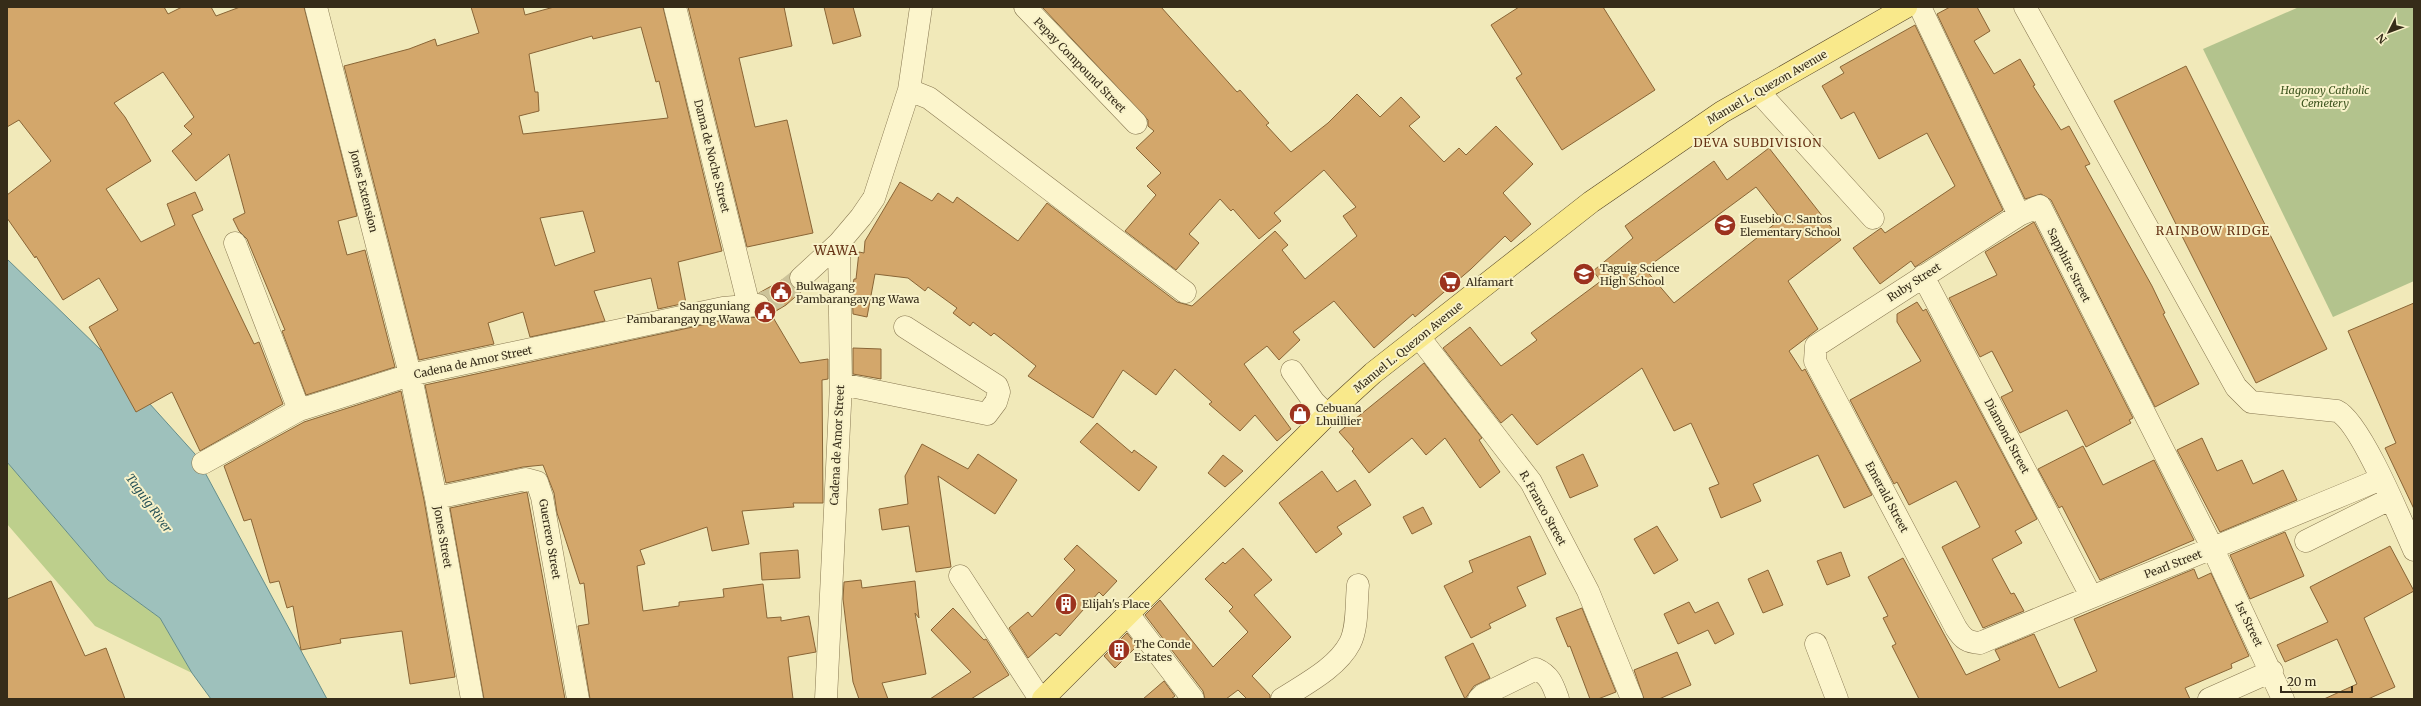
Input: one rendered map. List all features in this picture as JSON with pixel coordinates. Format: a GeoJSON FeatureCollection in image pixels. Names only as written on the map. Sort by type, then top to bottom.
{"type":"FeatureCollection","features":[{"type":"Feature","properties":{"kind":"main road","name":"Manuel L. Quezon Avenue"},"geometry":{"type":"LineString","coordinates":[[1042,699],[1327,415],[1373,373],[1591,202],[1722,112],[1906,7]]}},
{"type":"Feature","properties":{"kind":"street","name":"Jones Extension"},"geometry":{"type":"LineString","coordinates":[[316,7],[410,375]]}},
{"type":"Feature","properties":{"kind":"street","name":"Dama de Noche Street"},"geometry":{"type":"LineString","coordinates":[[675,7],[754,305]]}},
{"type":"Feature","properties":{"kind":"street"},"geometry":{"type":"LineString","coordinates":[[801,278],[839,243],[861,217],[874,198],[909,90],[921,7]]}},
{"type":"Feature","properties":{"kind":"street","name":"Pepay Compound Street"},"geometry":{"type":"LineString","coordinates":[[1025,7],[1136,122]]}},
{"type":"Feature","properties":{"kind":"street"},"geometry":{"type":"LineString","coordinates":[[1920,7],[2019,215]]}},
{"type":"Feature","properties":{"kind":"street"},"geometry":{"type":"LineString","coordinates":[[2025,7],[2236,387],[2251,402],[2337,411],[2343,414],[2381,479],[2414,550]]}},
{"type":"Feature","properties":{"kind":"street"},"geometry":{"type":"LineString","coordinates":[[909,90],[929,98],[1185,292]]}},
{"type":"Feature","properties":{"kind":"street"},"geometry":{"type":"LineString","coordinates":[[1758,91],[1873,218]]}},
{"type":"Feature","properties":{"kind":"street","name":"Sapphire Street"},"geometry":{"type":"LineString","coordinates":[[2019,215],[2040,206],[2213,549]]}},
{"type":"Feature","properties":{"kind":"street","name":"Ruby Street"},"geometry":{"type":"LineString","coordinates":[[1814,353],[1816,346],[2019,215]]}},
{"type":"Feature","properties":{"kind":"street"},"geometry":{"type":"LineString","coordinates":[[235,243],[299,410]]}},
{"type":"Feature","properties":{"kind":"street","name":"Cadena de Amor Street"},"geometry":{"type":"LineString","coordinates":[[826,699],[841,384],[839,243]]}},
{"type":"Feature","properties":{"kind":"street","name":"Diamond Street"},"geometry":{"type":"LineString","coordinates":[[1923,276],[2092,596]]}},
{"type":"Feature","properties":{"kind":"street","name":"Cadena de Amor Street"},"geometry":{"type":"LineString","coordinates":[[203,463],[299,410],[410,375],[723,308],[754,305]]}},
{"type":"Feature","properties":{"kind":"street"},"geometry":{"type":"LineString","coordinates":[[841,384],[987,414],[999,392],[997,386],[905,327]]}},
{"type":"Feature","properties":{"kind":"street","name":"R. Franco Street"},"geometry":{"type":"LineString","coordinates":[[1419,337],[1531,482],[1588,591],[1632,699]]}},
{"type":"Feature","properties":{"kind":"street","name":"Emerald Street"},"geometry":{"type":"LineString","coordinates":[[1814,353],[1818,368],[1956,628],[1964,640]]}},
{"type":"Feature","properties":{"kind":"street"},"geometry":{"type":"LineString","coordinates":[[1292,372],[1314,402],[1327,415]]}},
{"type":"Feature","properties":{"kind":"street","name":"Jones Street"},"geometry":{"type":"LineString","coordinates":[[410,375],[436,498],[472,699]]}},
{"type":"Feature","properties":{"kind":"street","name":"Guerrero Street"},"geometry":{"type":"LineString","coordinates":[[436,498],[526,479],[537,482],[542,496],[578,699]]}},
{"type":"Feature","properties":{"kind":"street","name":"Pearl Street"},"geometry":{"type":"LineString","coordinates":[[1964,640],[1980,643],[2381,479]]}},
{"type":"Feature","properties":{"kind":"street"},"geometry":{"type":"LineString","coordinates":[[2306,541],[2390,499]]}},
{"type":"Feature","properties":{"kind":"street","name":"1st Street"},"geometry":{"type":"LineString","coordinates":[[2213,549],[2272,671],[2283,699]]}},
{"type":"Feature","properties":{"kind":"street"},"geometry":{"type":"LineString","coordinates":[[960,576],[1042,699]]}},
{"type":"Feature","properties":{"kind":"street"},"geometry":{"type":"LineString","coordinates":[[1282,699],[1324,671],[1339,657],[1350,643],[1355,626],[1358,585]]}},
{"type":"Feature","properties":{"kind":"street"},"geometry":{"type":"LineString","coordinates":[[1128,614],[1193,699]]}},
{"type":"Feature","properties":{"kind":"street"},"geometry":{"type":"LineString","coordinates":[[1816,644],[1836,699]]}},
{"type":"Feature","properties":{"kind":"street"},"geometry":{"type":"LineString","coordinates":[[1479,699],[1483,695],[1536,669],[1547,675],[1551,680],[1558,699]]}},
{"type":"Feature","properties":{"kind":"street"},"geometry":{"type":"LineString","coordinates":[[2209,699],[2272,671]]}},
{"type":"Feature","properties":{"kind":"green space","name":"Hagonoy Catholic Cemetery"},"geometry":{"type":"Polygon","coordinates":[[[2299,7],[2414,7],[2414,281],[2333,317],[2203,49],[2299,7]]]}},
{"type":"Feature","properties":{"kind":"green space"},"geometry":{"type":"Polygon","coordinates":[[[7,462],[108,580],[160,618],[192,673],[95,626],[7,524],[7,462]]]}},
{"type":"Feature","properties":{"kind":"water","name":"Taguig River"},"geometry":{"type":"Polygon","coordinates":[[[7,259],[103,352],[195,454],[327,699],[211,699],[192,673],[160,618],[108,580],[7,462],[7,259]]]}},
{"type":"Feature","properties":{"kind":"building"},"geometry":{"type":"Polygon","coordinates":[[[7,7],[164,7],[168,14],[182,7],[211,7],[216,16],[240,7],[304,7],[357,216],[338,221],[347,255],[365,250],[395,367],[306,395],[282,331],[285,330],[247,239],[239,231],[233,219],[245,213],[229,154],[196,181],[172,151],[192,134],[184,126],[194,117],[163,72],[114,103],[125,117],[151,161],[106,189],[141,242],[175,225],[167,204],[195,192],[203,210],[192,215],[254,344],[259,342],[283,404],[200,451],[172,392],[136,412],[89,327],[118,310],[99,278],[63,300],[36,256],[35,258],[7,218],[7,195],[51,161],[19,120],[7,127],[7,7]]]}},
{"type":"Feature","properties":{"kind":"building"},"geometry":{"type":"Polygon","coordinates":[[[471,7],[523,7],[525,15],[554,7],[663,7],[722,251],[678,262],[686,303],[658,309],[651,278],[594,291],[605,321],[530,337],[523,312],[488,323],[494,344],[419,360],[344,66],[409,49],[435,39],[437,46],[479,33],[471,7]],[[641,27],[593,39],[592,36],[529,54],[535,92],[538,92],[539,111],[519,116],[523,134],[668,118],[659,81],[656,82],[641,27]],[[583,211],[540,218],[555,266],[595,252],[583,211]]]}},
{"type":"Feature","properties":{"kind":"building"},"geometry":{"type":"Polygon","coordinates":[[[688,7],[784,7],[792,46],[739,58],[755,127],[787,120],[813,233],[747,247],[688,7]]]}},
{"type":"Feature","properties":{"kind":"building"},"geometry":{"type":"Polygon","coordinates":[[[824,7],[853,7],[861,36],[833,44],[824,7]]]}},
{"type":"Feature","properties":{"kind":"building"},"geometry":{"type":"Polygon","coordinates":[[[1042,7],[1161,7],[1237,92],[1240,90],[1269,123],[1266,125],[1291,152],[1328,123],[1357,94],[1380,117],[1401,97],[1420,117],[1409,126],[1444,162],[1459,148],[1466,155],[1496,126],[1533,164],[1503,193],[1531,224],[1511,242],[1505,236],[1471,269],[1415,317],[1413,314],[1374,348],[1334,301],[1293,332],[1300,340],[1279,360],[1267,346],[1244,364],[1291,429],[1277,441],[1255,415],[1240,431],[1209,404],[1212,402],[1175,369],[1156,395],[1123,370],[1093,418],[1028,376],[1036,366],[994,333],[991,336],[973,322],[970,326],[953,313],[957,308],[928,287],[925,291],[908,278],[875,274],[867,317],[853,314],[852,288],[854,279],[856,279],[859,252],[864,253],[865,241],[900,182],[932,201],[938,193],[953,203],[957,197],[1018,241],[1047,203],[1177,302],[1192,306],[1275,231],[1288,245],[1282,250],[1305,279],[1357,236],[1343,216],[1356,207],[1324,170],[1274,213],[1281,221],[1259,239],[1233,209],[1231,211],[1220,199],[1189,234],[1199,243],[1176,270],[1125,231],[1156,195],[1147,186],[1161,173],[1136,148],[1154,131],[1148,126],[1148,120],[1042,7]]]}},
{"type":"Feature","properties":{"kind":"building"},"geometry":{"type":"Polygon","coordinates":[[[1519,7],[1603,7],[1655,90],[1562,150],[1516,78],[1522,74],[1491,25],[1519,7]]]}},
{"type":"Feature","properties":{"kind":"building"},"geometry":{"type":"Polygon","coordinates":[[[1950,7],[1977,7],[1990,31],[1974,41],[1994,74],[2020,59],[2035,85],[2033,86],[2061,130],[2069,126],[2090,164],[2085,166],[2152,286],[2165,313],[2163,314],[2199,384],[2155,407],[2051,200],[2041,194],[2025,199],[1937,14],[1950,7]]]}},
{"type":"Feature","properties":{"kind":"building"},"geometry":{"type":"Polygon","coordinates":[[[1915,25],[2003,210],[1915,267],[1911,261],[1880,284],[1853,248],[1881,228],[1885,233],[1955,186],[1927,133],[1879,159],[1854,112],[1841,119],[1822,86],[1844,73],[1840,67],[1915,25]]]}},
{"type":"Feature","properties":{"kind":"building"},"geometry":{"type":"Polygon","coordinates":[[[2186,66],[2327,349],[2256,383],[2114,101],[2186,66]]]}},
{"type":"Feature","properties":{"kind":"building"},"geometry":{"type":"Polygon","coordinates":[[[1769,148],[1841,240],[1788,281],[1818,329],[1789,351],[1802,371],[1805,369],[1872,495],[1844,508],[1818,455],[1753,484],[1761,501],[1721,518],[1709,488],[1719,484],[1691,423],[1674,431],[1642,368],[1537,445],[1512,414],[1501,423],[1443,348],[1470,327],[1501,366],[1537,340],[1531,333],[1601,281],[1593,271],[1633,238],[1625,226],[1714,161],[1727,180],[1769,148]],[[1756,187],[1645,269],[1674,303],[1781,219],[1756,187]]]}},
{"type":"Feature","properties":{"kind":"building"},"geometry":{"type":"Polygon","coordinates":[[[2034,222],[2133,418],[2129,420],[2131,423],[2086,447],[2067,410],[2020,433],[2001,397],[2013,391],[1992,351],[1980,357],[1949,298],[1997,275],[1985,252],[2034,222]]]}},
{"type":"Feature","properties":{"kind":"building"},"geometry":{"type":"Polygon","coordinates":[[[789,276],[792,287],[803,290],[786,305],[771,314],[800,363],[828,359],[828,379],[822,380],[823,503],[793,503],[794,507],[742,511],[749,544],[712,551],[707,527],[640,550],[645,564],[637,566],[643,611],[679,606],[679,602],[724,597],[723,589],[763,584],[767,618],[781,617],[781,621],[809,616],[816,652],[788,657],[793,699],[590,699],[578,626],[589,624],[584,583],[580,584],[557,513],[554,493],[543,465],[523,467],[446,483],[425,385],[725,320],[759,317],[765,315],[770,304],[768,298],[759,293],[789,276]]]}},
{"type":"Feature","properties":{"kind":"building"},"geometry":{"type":"Polygon","coordinates":[[[1917,302],[1923,311],[1926,309],[2037,519],[2015,531],[2022,543],[1992,559],[2011,594],[2014,593],[2024,611],[1983,628],[1942,547],[1980,527],[1956,481],[1909,505],[1897,482],[1894,484],[1850,400],[1921,361],[1897,322],[1897,314],[1917,302]]]}},
{"type":"Feature","properties":{"kind":"building"},"geometry":{"type":"Polygon","coordinates":[[[2414,303],[2414,509],[2385,448],[2396,443],[2348,331],[2414,303]]]}},
{"type":"Feature","properties":{"kind":"building"},"geometry":{"type":"Polygon","coordinates":[[[853,348],[881,349],[881,379],[853,374],[853,348]]]}},
{"type":"Feature","properties":{"kind":"building"},"geometry":{"type":"Polygon","coordinates":[[[1424,363],[1482,438],[1479,440],[1500,472],[1480,488],[1445,438],[1426,455],[1412,438],[1369,473],[1352,451],[1354,449],[1339,432],[1424,363]]]}},
{"type":"Feature","properties":{"kind":"building"},"geometry":{"type":"Polygon","coordinates":[[[401,391],[424,500],[455,677],[410,684],[402,631],[340,639],[341,643],[301,650],[293,606],[287,608],[279,581],[270,583],[251,519],[244,521],[224,466],[304,422],[401,391]]]}},
{"type":"Feature","properties":{"kind":"building"},"geometry":{"type":"Polygon","coordinates":[[[1097,423],[1132,453],[1134,450],[1157,467],[1139,491],[1080,442],[1097,423]]]}},
{"type":"Feature","properties":{"kind":"building"},"geometry":{"type":"Polygon","coordinates":[[[2202,438],[2217,471],[2242,460],[2253,484],[2283,470],[2297,500],[2220,532],[2177,450],[2202,438]]]}},
{"type":"Feature","properties":{"kind":"building"},"geometry":{"type":"Polygon","coordinates":[[[922,444],[968,469],[978,454],[1017,480],[995,514],[938,476],[951,567],[916,572],[909,526],[882,530],[879,509],[908,504],[905,476],[922,444]]]}},
{"type":"Feature","properties":{"kind":"building"},"geometry":{"type":"Polygon","coordinates":[[[2083,446],[2103,485],[2154,460],[2194,540],[2100,580],[2062,506],[2059,508],[2038,469],[2083,446]]]}},
{"type":"Feature","properties":{"kind":"building"},"geometry":{"type":"Polygon","coordinates":[[[1583,454],[1598,486],[1570,498],[1556,467],[1583,454]]]}},
{"type":"Feature","properties":{"kind":"building"},"geometry":{"type":"Polygon","coordinates":[[[1223,455],[1243,471],[1225,487],[1208,473],[1223,455]]]}},
{"type":"Feature","properties":{"kind":"building"},"geometry":{"type":"Polygon","coordinates":[[[1322,471],[1337,492],[1355,480],[1371,505],[1337,527],[1342,534],[1316,553],[1279,503],[1322,471]]]}},
{"type":"Feature","properties":{"kind":"building"},"geometry":{"type":"Polygon","coordinates":[[[527,492],[565,699],[484,699],[450,508],[527,492]]]}},
{"type":"Feature","properties":{"kind":"building"},"geometry":{"type":"Polygon","coordinates":[[[1423,507],[1432,524],[1412,534],[1403,517],[1423,507]]]}},
{"type":"Feature","properties":{"kind":"building"},"geometry":{"type":"Polygon","coordinates":[[[1657,526],[1678,560],[1654,574],[1634,539],[1657,526]]]}},
{"type":"Feature","properties":{"kind":"building"},"geometry":{"type":"Polygon","coordinates":[[[2285,532],[2304,576],[2250,599],[2230,555],[2285,532]]]}},
{"type":"Feature","properties":{"kind":"building"},"geometry":{"type":"Polygon","coordinates":[[[1530,536],[1546,574],[1517,587],[1526,606],[1489,624],[1491,628],[1471,638],[1444,586],[1473,572],[1469,561],[1530,536]]]}},
{"type":"Feature","properties":{"kind":"building"},"geometry":{"type":"Polygon","coordinates":[[[1077,545],[1117,581],[1103,596],[1099,592],[1060,636],[1056,633],[1028,658],[1009,628],[1028,612],[1032,617],[1075,570],[1064,559],[1077,545]]]}},
{"type":"Feature","properties":{"kind":"building"},"geometry":{"type":"Polygon","coordinates":[[[2390,546],[2414,591],[2364,618],[2395,687],[2368,699],[2324,699],[2357,684],[2337,639],[2285,662],[2277,645],[2328,622],[2310,587],[2390,546]]]}},
{"type":"Feature","properties":{"kind":"building"},"geometry":{"type":"Polygon","coordinates":[[[1243,548],[1272,580],[1254,595],[1291,637],[1252,676],[1270,695],[1270,699],[1247,699],[1238,690],[1226,699],[1205,699],[1203,691],[1145,615],[1160,600],[1213,667],[1248,632],[1229,611],[1233,607],[1205,579],[1223,562],[1225,564],[1243,548]]]}},
{"type":"Feature","properties":{"kind":"building"},"geometry":{"type":"Polygon","coordinates":[[[798,550],[800,578],[762,580],[760,553],[798,550]]]}},
{"type":"Feature","properties":{"kind":"building"},"geometry":{"type":"Polygon","coordinates":[[[1841,552],[1850,576],[1827,585],[1817,561],[1841,552]]]}},
{"type":"Feature","properties":{"kind":"building"},"geometry":{"type":"Polygon","coordinates":[[[1903,558],[1966,675],[2000,660],[1995,650],[2034,634],[2059,688],[2097,671],[2074,619],[2194,569],[2198,579],[2211,573],[2249,656],[2231,664],[2232,668],[2185,688],[2190,699],[1919,699],[1892,646],[1896,644],[1883,618],[1888,616],[1868,577],[1903,558]]]}},
{"type":"Feature","properties":{"kind":"building"},"geometry":{"type":"Polygon","coordinates":[[[1768,570],[1783,605],[1763,613],[1748,579],[1768,570]]]}},
{"type":"Feature","properties":{"kind":"building"},"geometry":{"type":"Polygon","coordinates":[[[861,580],[862,588],[915,581],[919,618],[915,613],[926,674],[882,683],[888,699],[859,699],[853,682],[843,599],[844,582],[861,580]]]}},
{"type":"Feature","properties":{"kind":"building"},"geometry":{"type":"Polygon","coordinates":[[[51,581],[85,656],[106,648],[125,699],[7,699],[7,599],[51,581]]]}},
{"type":"Feature","properties":{"kind":"building"},"geometry":{"type":"Polygon","coordinates":[[[1689,602],[1695,613],[1718,602],[1734,634],[1715,644],[1708,630],[1678,644],[1664,614],[1689,602]]]}},
{"type":"Feature","properties":{"kind":"building"},"geometry":{"type":"Polygon","coordinates":[[[953,608],[984,640],[986,639],[1009,675],[971,699],[930,699],[971,672],[931,630],[953,608]]]}},
{"type":"Feature","properties":{"kind":"building"},"geometry":{"type":"Polygon","coordinates":[[[1582,608],[1616,692],[1598,699],[1590,699],[1570,646],[1568,647],[1556,618],[1582,608]]]}},
{"type":"Feature","properties":{"kind":"building","name":"The Conde Estates"},"geometry":{"type":"Polygon","coordinates":[[[1127,633],[1137,646],[1115,668],[1104,656],[1127,633]]]}},
{"type":"Feature","properties":{"kind":"building"},"geometry":{"type":"Polygon","coordinates":[[[1473,643],[1490,678],[1474,686],[1465,699],[1445,657],[1473,643]]]}},
{"type":"Feature","properties":{"kind":"building"},"geometry":{"type":"Polygon","coordinates":[[[1677,652],[1691,685],[1659,699],[1644,699],[1634,670],[1677,652]]]}},
{"type":"Feature","properties":{"kind":"building"},"geometry":{"type":"Polygon","coordinates":[[[1164,681],[1175,696],[1171,699],[1143,699],[1164,681]]]}},
{"type":"Feature","properties":{"kind":"tunnel"},"geometry":{"type":"LineString","coordinates":[[758,305],[777,297],[801,278]]}},
{"type":"Feature","properties":{"kind":"place","name":"Eusebio C. Santos Elementary School"},"geometry":{"type":"Point","coordinates":[1725,225]}},
{"type":"Feature","properties":{"kind":"place","name":"Taguig Science High School"},"geometry":{"type":"Point","coordinates":[1584,274]}},
{"type":"Feature","properties":{"kind":"place","name":"Alfamart"},"geometry":{"type":"Point","coordinates":[1450,282]}},
{"type":"Feature","properties":{"kind":"place","name":"Bulwagang Pambarangay ng Wawa"},"geometry":{"type":"Point","coordinates":[781,292]}},
{"type":"Feature","properties":{"kind":"place","name":"Sangguniang Pambarangay ng Wawa"},"geometry":{"type":"Point","coordinates":[765,312]}},
{"type":"Feature","properties":{"kind":"place","name":"Cebuana Lhuillier"},"geometry":{"type":"Point","coordinates":[1300,414]}},
{"type":"Feature","properties":{"kind":"place","name":"Elijah's Place"},"geometry":{"type":"Point","coordinates":[1066,604]}},
{"type":"Feature","properties":{"kind":"place","name":"The Conde Estates"},"geometry":{"type":"Point","coordinates":[1119,650]}},
{"type":"Feature","properties":{"kind":"district","name":"DEVA SUBDIVISION"},"geometry":{"type":"Point","coordinates":[1758,142]}},
{"type":"Feature","properties":{"kind":"district","name":"RAINBOW RIDGE"},"geometry":{"type":"Point","coordinates":[2213,230]}},
{"type":"Feature","properties":{"kind":"district","name":"WAWA"},"geometry":{"type":"Point","coordinates":[836,250]}}]}
